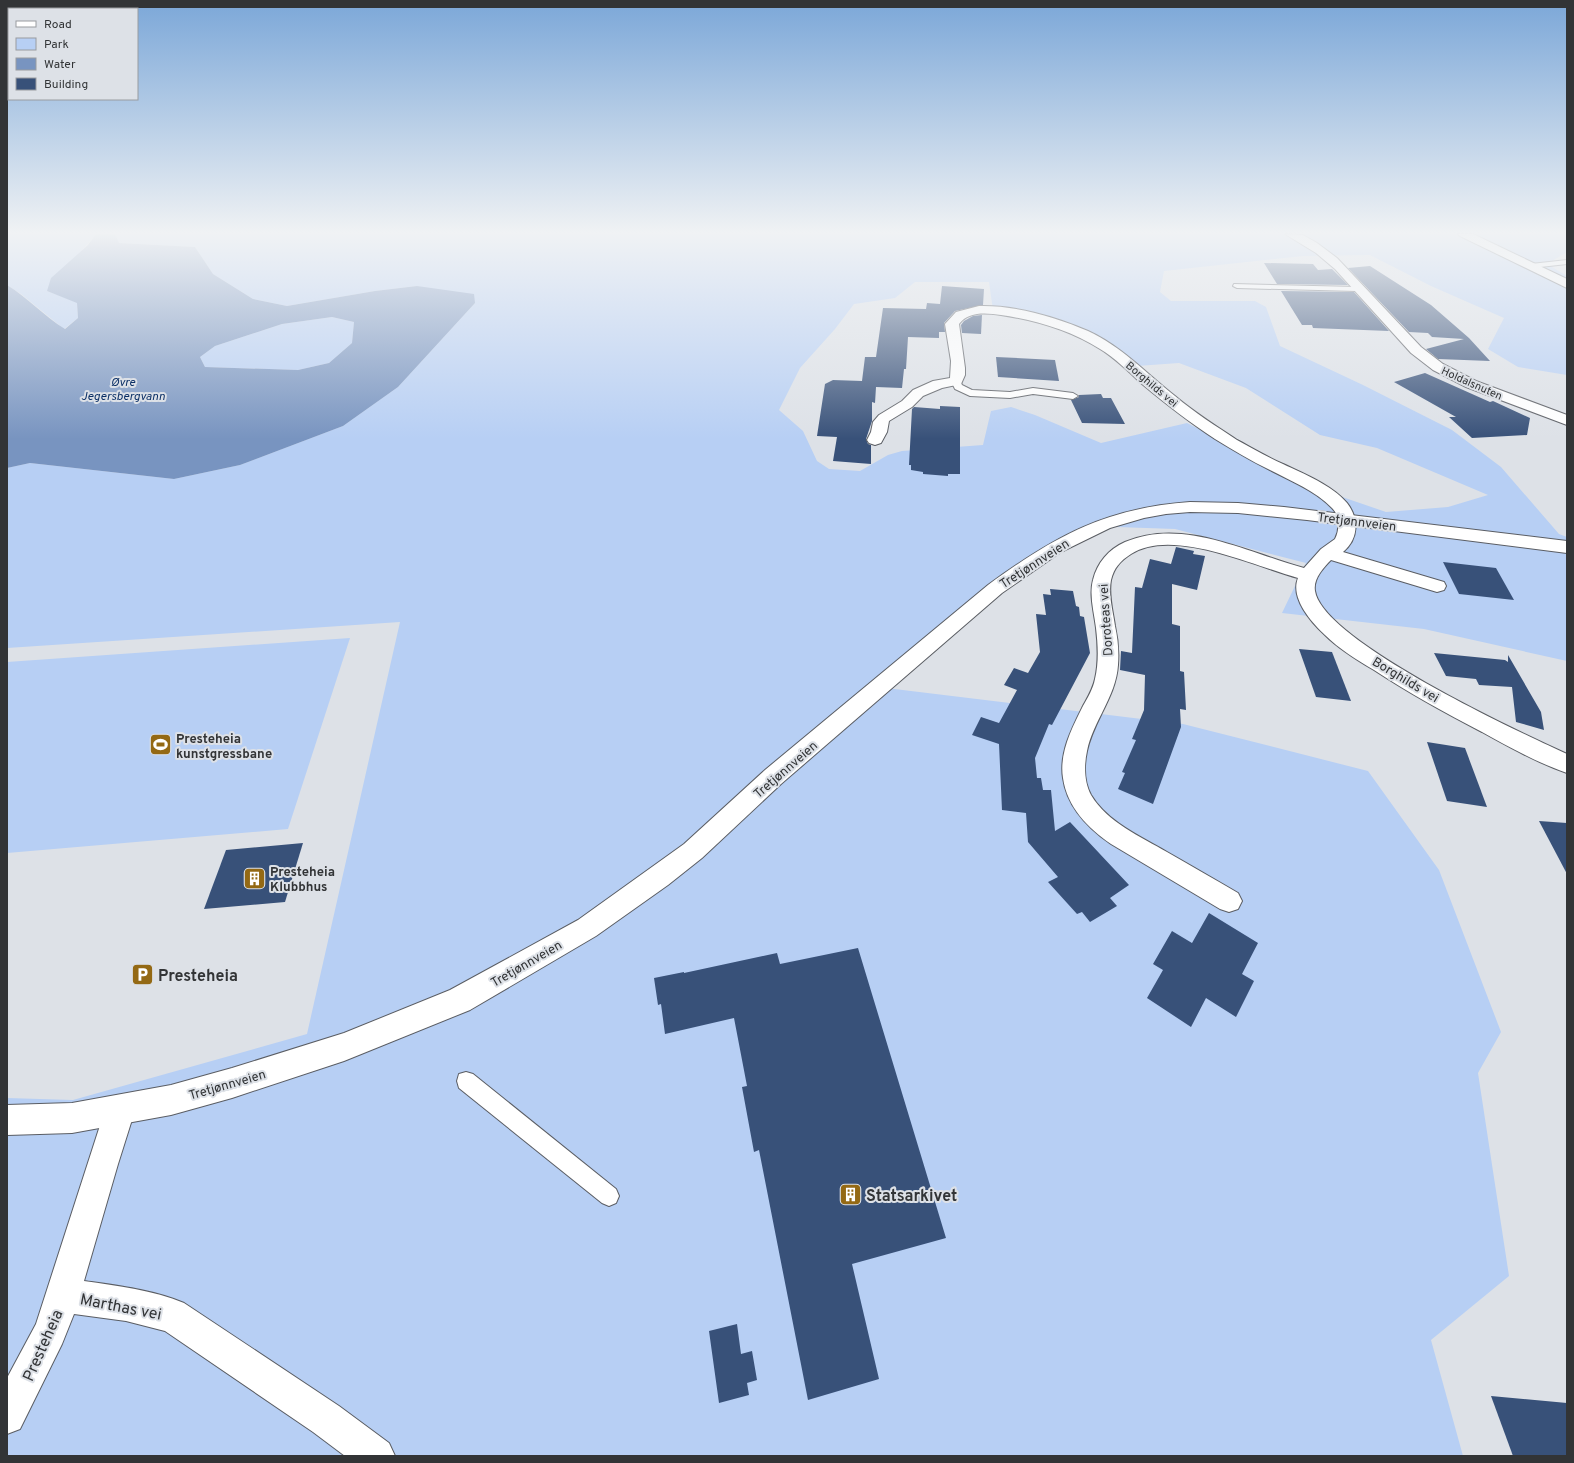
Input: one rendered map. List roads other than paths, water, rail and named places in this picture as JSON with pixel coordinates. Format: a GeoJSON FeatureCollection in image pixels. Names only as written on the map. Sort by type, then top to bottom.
{"type":"FeatureCollection","features":[{"type":"Feature","properties":{"kind":"street","name":"Holdalsnuten"},"geometry":{"type":"LineString","coordinates":[[1373,302],[1416,350],[1438,367],[1471,384],[1567,420]]}},
{"type":"Feature","properties":{"kind":"street","name":"Borghilds vei"},"geometry":{"type":"LineString","coordinates":[[956,381],[958,366],[952,324],[956,318],[966,312],[991,310],[1004,311],[1072,330],[1091,337],[1106,347],[1181,408],[1212,430],[1264,461],[1310,485],[1341,507],[1348,519],[1346,536],[1339,546],[1328,553],[1310,575],[1305,590],[1311,605],[1324,624],[1371,658],[1440,700],[1567,764]]}},
{"type":"Feature","properties":{"kind":"street"},"geometry":{"type":"LineString","coordinates":[[875,440],[879,432],[881,422],[884,418],[907,404],[918,393],[938,384],[956,381]]}},
{"type":"Feature","properties":{"kind":"street","name":"Tretjønnveien"},"geometry":{"type":"LineString","coordinates":[[7,1120],[72,1118],[171,1100],[232,1083],[344,1047],[460,1000],[587,928],[693,851],[773,777],[995,588],[1076,536],[1122,517],[1174,509],[1233,508],[1348,519],[1567,547]]}},
{"type":"Feature","properties":{"kind":"street","name":"Doroteas vei"},"geometry":{"type":"LineString","coordinates":[[1229,901],[1104,827],[1092,816],[1077,790],[1073,760],[1083,727],[1103,689],[1108,659],[1101,591],[1102,577],[1108,562],[1122,551],[1142,542],[1166,539],[1192,541],[1206,544],[1232,551],[1272,565],[1310,575]]}},
{"type":"Feature","properties":{"kind":"street"},"geometry":{"type":"LineString","coordinates":[[1328,553],[1437,586]]}},
{"type":"Feature","properties":{"kind":"street","name":"Marthas vei"},"geometry":{"type":"LineString","coordinates":[[120,1110],[102,1164],[64,1295],[126,1304],[172,1316],[326,1419],[376,1456]]}},
{"type":"Feature","properties":{"kind":"street","name":"Presteheia"},"geometry":{"type":"LineString","coordinates":[[7,1416],[50,1332],[64,1295]]}},
{"type":"Feature","properties":{"kind":"lane"},"geometry":{"type":"LineString","coordinates":[[956,381],[958,387],[970,393],[1010,395],[1033,392],[1073,396]]}},
{"type":"Feature","properties":{"kind":"lane"},"geometry":{"type":"LineString","coordinates":[[466,1081],[609,1196]]}},
{"type":"Feature","properties":{"kind":"water","name":"Øvre Jegersbergvann"},"geometry":{"type":"Polygon","coordinates":[[[7,302],[30,302],[65,329],[78,318],[77,303],[75,302],[269,302],[287,306],[309,302],[475,303],[398,387],[343,426],[240,465],[174,479],[30,463],[7,468],[7,302]],[[332,317],[282,324],[215,346],[200,357],[205,367],[298,370],[329,363],[352,343],[354,322],[332,317]]]}},
{"type":"Feature","properties":{"kind":"place","name":"Presteheia kunstgressbane"},"geometry":{"type":"Point","coordinates":[161,745]}},
{"type":"Feature","properties":{"kind":"place","name":"Presteheia Klubbhus"},"geometry":{"type":"Point","coordinates":[254,878]}},
{"type":"Feature","properties":{"kind":"place","name":"Presteheia"},"geometry":{"type":"Point","coordinates":[142,975]}},
{"type":"Feature","properties":{"kind":"place","name":"Statsarkivet"},"geometry":{"type":"Point","coordinates":[851,1195]}}]}
